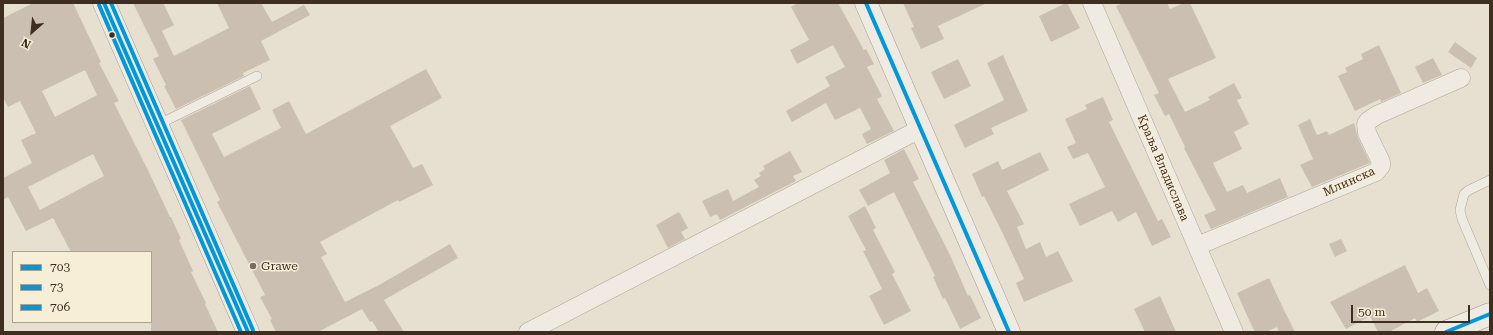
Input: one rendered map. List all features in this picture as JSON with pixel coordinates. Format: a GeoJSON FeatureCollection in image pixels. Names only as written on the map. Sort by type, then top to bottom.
{"type":"FeatureCollection","features":[{"type":"Feature","properties":{"kind":"street"},"geometry":{"type":"LineString","coordinates":[[104,3],[248,332]]}},
{"type":"Feature","properties":{"kind":"street"},"geometry":{"type":"LineString","coordinates":[[866,3],[1009,332]]}},
{"type":"Feature","properties":{"kind":"street","name":"Краља Владислава"},"geometry":{"type":"LineString","coordinates":[[1092,3],[1234,332]]}},
{"type":"Feature","properties":{"kind":"street","name":"Млинска"},"geometry":{"type":"LineString","coordinates":[[1197,246],[1376,172],[1381,166],[1382,162],[1367,133],[1366,124],[1368,121],[1377,115],[1461,78]]}},
{"type":"Feature","properties":{"kind":"street"},"geometry":{"type":"LineString","coordinates":[[528,332],[920,129]]}},
{"type":"Feature","properties":{"kind":"street"},"geometry":{"type":"LineString","coordinates":[[1446,332],[1490,314]]}},
{"type":"Feature","properties":{"kind":"lane"},"geometry":{"type":"LineString","coordinates":[[157,125],[257,76]]}},
{"type":"Feature","properties":{"kind":"lane"},"geometry":{"type":"LineString","coordinates":[[1490,180],[1464,194],[1460,210],[1462,219],[1490,285]]}},
{"type":"Feature","properties":{"kind":"building"},"geometry":{"type":"Polygon","coordinates":[[[33,3],[73,3],[101,62],[99,63],[119,101],[114,103],[181,239],[179,240],[193,271],[191,272],[218,332],[151,332],[152,251],[70,251],[53,218],[26,231],[8,197],[3,200],[3,178],[32,163],[21,140],[36,133],[20,101],[8,107],[3,97],[3,18],[33,3]],[[85,70],[42,91],[55,117],[97,95],[85,70]],[[93,154],[28,187],[40,210],[104,176],[93,154]]]}},
{"type":"Feature","properties":{"kind":"building"},"geometry":{"type":"Polygon","coordinates":[[[133,3],[163,3],[174,25],[162,31],[174,56],[229,28],[217,3],[261,3],[272,22],[304,5],[310,15],[261,41],[270,60],[243,73],[244,76],[176,109],[164,86],[166,85],[153,59],[159,56],[133,3]]]}},
{"type":"Feature","properties":{"kind":"building"},"geometry":{"type":"Polygon","coordinates":[[[798,3],[838,3],[864,50],[866,49],[874,64],[867,67],[882,96],[877,99],[894,131],[867,144],[862,134],[871,129],[860,108],[835,120],[826,103],[792,122],[786,111],[830,86],[825,77],[845,67],[833,45],[797,64],[790,50],[809,40],[791,7],[798,3]]]}},
{"type":"Feature","properties":{"kind":"building"},"geometry":{"type":"Polygon","coordinates":[[[903,3],[987,3],[938,26],[944,39],[921,49],[911,28],[914,27],[903,3]]]}},
{"type":"Feature","properties":{"kind":"building"},"geometry":{"type":"Polygon","coordinates":[[[1066,3],[1080,28],[1051,42],[1039,16],[1066,3]]]}},
{"type":"Feature","properties":{"kind":"building"},"geometry":{"type":"Polygon","coordinates":[[[1123,3],[1167,3],[1170,9],[1184,3],[1190,3],[1216,58],[1168,79],[1185,112],[1210,100],[1208,97],[1234,83],[1242,98],[1237,100],[1249,124],[1234,132],[1242,149],[1213,163],[1227,192],[1243,185],[1247,193],[1280,178],[1288,197],[1211,229],[1204,215],[1216,210],[1184,148],[1185,147],[1169,114],[1165,116],[1154,95],[1159,93],[1116,6],[1123,3]]]}},
{"type":"Feature","properties":{"kind":"building"},"geometry":{"type":"Polygon","coordinates":[[[1455,42],[1477,58],[1471,68],[1448,52],[1455,42]]]}},
{"type":"Feature","properties":{"kind":"building"},"geometry":{"type":"Polygon","coordinates":[[[1379,45],[1401,93],[1381,102],[1380,99],[1355,111],[1338,76],[1347,72],[1345,68],[1363,59],[1361,54],[1379,45]]]}},
{"type":"Feature","properties":{"kind":"building"},"geometry":{"type":"Polygon","coordinates":[[[1003,55],[1028,111],[991,128],[994,134],[965,148],[954,125],[1004,100],[987,63],[1003,55]]]}},
{"type":"Feature","properties":{"kind":"building"},"geometry":{"type":"Polygon","coordinates":[[[1433,58],[1442,75],[1423,83],[1415,67],[1433,58]]]}},
{"type":"Feature","properties":{"kind":"building"},"geometry":{"type":"Polygon","coordinates":[[[958,59],[971,86],[944,99],[931,72],[958,59]]]}},
{"type":"Feature","properties":{"kind":"building"},"geometry":{"type":"Polygon","coordinates":[[[426,69],[442,98],[390,126],[413,168],[422,164],[433,185],[399,202],[398,200],[320,242],[327,254],[321,257],[345,302],[379,285],[450,244],[458,258],[384,300],[404,332],[379,332],[372,321],[370,322],[362,309],[318,332],[276,332],[270,320],[272,319],[260,297],[265,295],[217,202],[220,200],[181,120],[250,86],[261,109],[212,134],[224,157],[281,128],[272,110],[289,101],[306,134],[426,69]]]}},
{"type":"Feature","properties":{"kind":"building"},"geometry":{"type":"Polygon","coordinates":[[[1103,97],[1113,120],[1109,122],[1158,221],[1162,219],[1171,237],[1152,246],[1136,212],[1118,222],[1112,211],[1080,226],[1069,204],[1105,187],[1088,153],[1073,159],[1067,147],[1076,143],[1065,119],[1087,109],[1085,105],[1103,97]]]}},
{"type":"Feature","properties":{"kind":"building"},"geometry":{"type":"Polygon","coordinates":[[[1310,119],[1317,135],[1327,131],[1329,135],[1354,123],[1358,138],[1370,163],[1312,187],[1300,165],[1313,159],[1298,125],[1310,119]]]}},
{"type":"Feature","properties":{"kind":"building"},"geometry":{"type":"Polygon","coordinates":[[[904,149],[919,179],[913,182],[950,255],[968,296],[970,295],[981,318],[960,329],[945,298],[943,299],[933,277],[935,276],[894,192],[868,206],[859,190],[890,173],[884,160],[904,149]]]}},
{"type":"Feature","properties":{"kind":"building"},"geometry":{"type":"Polygon","coordinates":[[[790,151],[802,172],[793,176],[796,181],[720,220],[717,214],[710,217],[702,201],[728,189],[733,201],[759,187],[754,180],[761,176],[759,173],[765,169],[763,166],[790,151]]]}},
{"type":"Feature","properties":{"kind":"building"},"geometry":{"type":"Polygon","coordinates":[[[1040,152],[1049,170],[1007,191],[1024,224],[1017,227],[1026,249],[1040,242],[1046,257],[1058,251],[1073,281],[1024,302],[1016,283],[1024,279],[984,196],[982,197],[972,174],[998,161],[1002,170],[1040,152]]]}},
{"type":"Feature","properties":{"kind":"building"},"geometry":{"type":"Polygon","coordinates":[[[865,206],[876,228],[873,230],[895,272],[892,274],[911,311],[884,325],[869,296],[882,289],[863,251],[866,250],[848,216],[865,206]]]}},
{"type":"Feature","properties":{"kind":"building"},"geometry":{"type":"Polygon","coordinates":[[[679,212],[688,228],[681,232],[685,239],[668,248],[656,225],[679,212]]]}},
{"type":"Feature","properties":{"kind":"building"},"geometry":{"type":"Polygon","coordinates":[[[1341,239],[1347,251],[1335,257],[1329,244],[1341,239]]]}},
{"type":"Feature","properties":{"kind":"building"},"geometry":{"type":"Polygon","coordinates":[[[1405,265],[1418,293],[1427,288],[1439,311],[1417,322],[1415,318],[1389,332],[1378,332],[1370,316],[1346,329],[1330,302],[1405,265]]]}},
{"type":"Feature","properties":{"kind":"building"},"geometry":{"type":"Polygon","coordinates":[[[1269,278],[1295,332],[1279,332],[1277,327],[1266,332],[1255,332],[1249,320],[1237,293],[1269,278]]]}},
{"type":"Feature","properties":{"kind":"building"},"geometry":{"type":"Polygon","coordinates":[[[1160,296],[1176,332],[1145,332],[1134,309],[1160,296]]]}},
{"type":"Feature","properties":{"kind":"transit line","name":"703"},"geometry":{"type":"LineString","coordinates":[[104,3],[248,332]]}},
{"type":"Feature","properties":{"kind":"transit line","name":"706"},"geometry":{"type":"LineString","coordinates":[[111,3],[253,330]]}},
{"type":"Feature","properties":{"kind":"transit line","name":"703"},"geometry":{"type":"LineString","coordinates":[[866,3],[1009,332]]}},
{"type":"Feature","properties":{"kind":"transit line","name":"73"},"geometry":{"type":"LineString","coordinates":[[99,5],[241,332]]}},
{"type":"Feature","properties":{"kind":"transit line","name":"703"},"geometry":{"type":"LineString","coordinates":[[1446,332],[1490,314]]}},
{"type":"Feature","properties":{"kind":"place","name":"Grawe"},"geometry":{"type":"Point","coordinates":[253,266]}}]}
